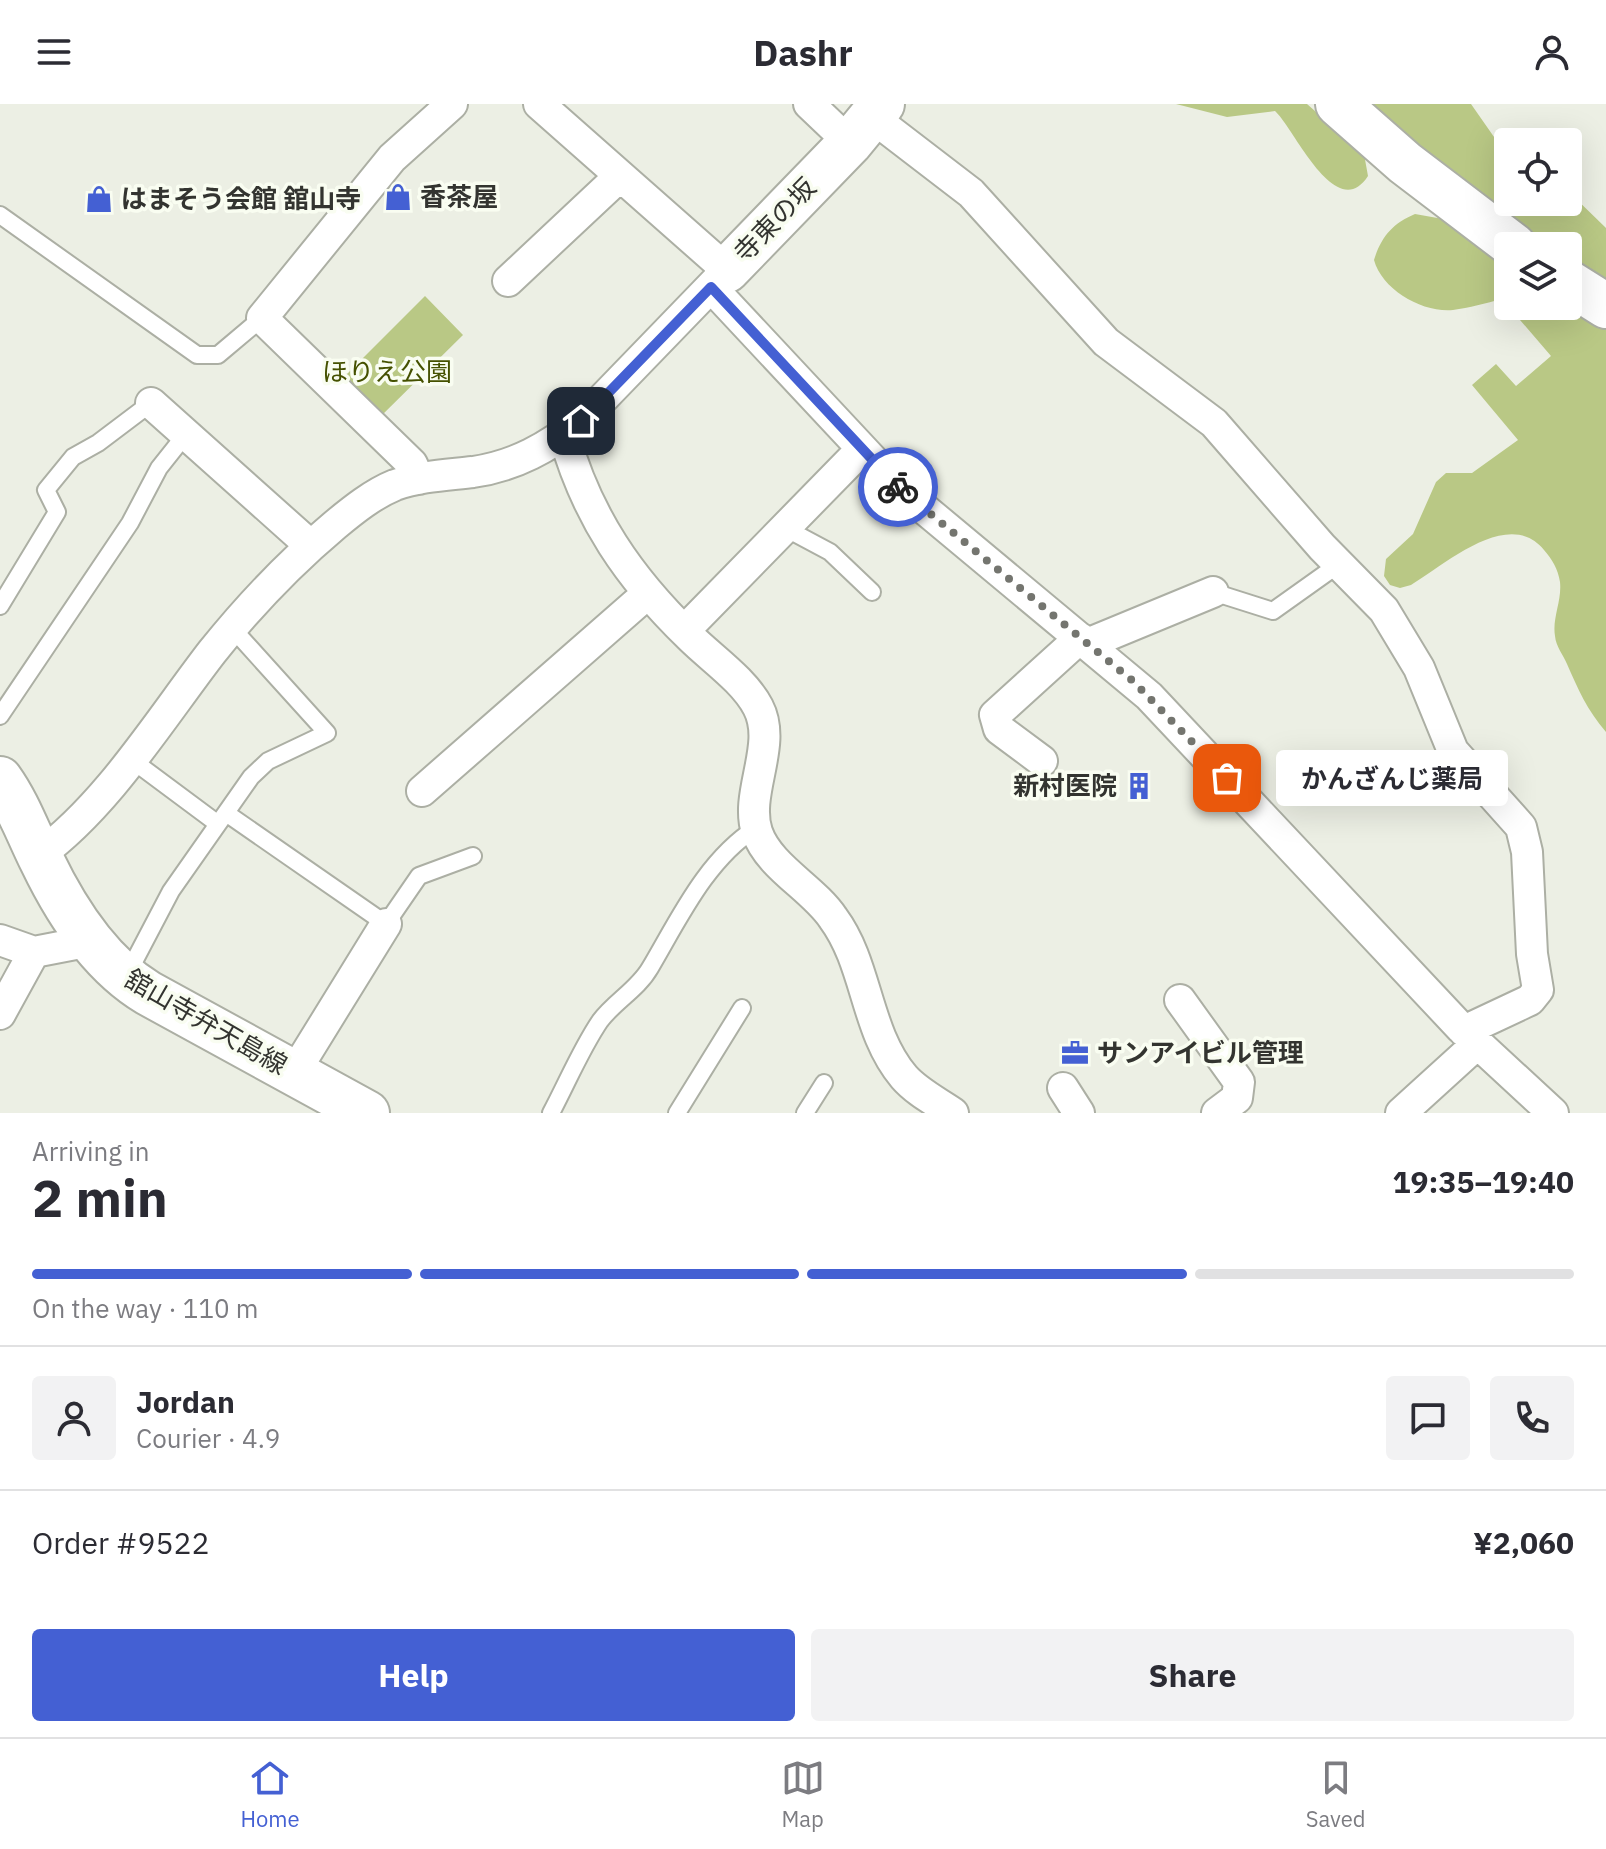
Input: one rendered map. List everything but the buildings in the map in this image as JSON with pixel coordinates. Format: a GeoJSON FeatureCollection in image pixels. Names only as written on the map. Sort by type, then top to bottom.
{"type":"FeatureCollection","features":[{"type":"Feature","properties":{"kind":"main road"},"geometry":{"type":"LineString","coordinates":[[1338,104],[1405,163],[1496,232]]}},
{"type":"Feature","properties":{"kind":"main road","name":"寺東の坂"},"geometry":{"type":"LineString","coordinates":[[719,279],[868,121]]}},
{"type":"Feature","properties":{"kind":"main road"},"geometry":{"type":"LineString","coordinates":[[1582,291],[1606,306]]}},
{"type":"Feature","properties":{"kind":"main road","name":"舘山寺弁天島線"},"geometry":{"type":"LineString","coordinates":[[0,779],[12,795],[39,855],[91,941],[125,978],[367,1113]]}},
{"type":"Feature","properties":{"kind":"street"},"geometry":{"type":"LineString","coordinates":[[419,479],[412,464],[343,393],[262,318],[382,169],[452,104]]}},
{"type":"Feature","properties":{"kind":"street"},"geometry":{"type":"LineString","coordinates":[[539,104],[620,176],[719,279],[862,449],[923,508],[1149,696],[1470,1038],[1553,1113]]}},
{"type":"Feature","properties":{"kind":"street"},"geometry":{"type":"LineString","coordinates":[[809,104],[868,121],[971,193],[1106,342],[1214,423],[1339,564],[1369,593],[1397,628],[1419,668],[1453,751],[1513,816],[1525,839],[1538,990],[1530,1000],[1470,1038],[1401,1113]]}},
{"type":"Feature","properties":{"kind":"street"},"geometry":{"type":"LineString","coordinates":[[508,281],[620,176]]}},
{"type":"Feature","properties":{"kind":"street","name":"寺東の坂"},"geometry":{"type":"LineString","coordinates":[[39,855],[55,843],[132,760],[233,629],[311,546],[375,495],[419,479],[506,465],[533,454],[564,435],[719,279]]}},
{"type":"Feature","properties":{"kind":"street"},"geometry":{"type":"LineString","coordinates":[[151,403],[311,546]]}},
{"type":"Feature","properties":{"kind":"street"},"geometry":{"type":"LineString","coordinates":[[564,435],[573,467],[600,529],[647,594],[758,707],[763,738],[756,828],[768,850],[840,926],[855,958],[872,1018],[904,1078],[953,1113]]}},
{"type":"Feature","properties":{"kind":"street"},"geometry":{"type":"LineString","coordinates":[[684,631],[862,449]]}},
{"type":"Feature","properties":{"kind":"street"},"geometry":{"type":"LineString","coordinates":[[1042,761],[999,729],[994,718],[1084,641],[1213,592]]}},
{"type":"Feature","properties":{"kind":"street"},"geometry":{"type":"LineString","coordinates":[[422,791],[647,594]]}},
{"type":"Feature","properties":{"kind":"street"},"geometry":{"type":"LineString","coordinates":[[294,1073],[386,924]]}},
{"type":"Feature","properties":{"kind":"street"},"geometry":{"type":"LineString","coordinates":[[0,940],[34,952],[91,941]]}},
{"type":"Feature","properties":{"kind":"street"},"geometry":{"type":"LineString","coordinates":[[0,1014],[34,952]]}},
{"type":"Feature","properties":{"kind":"street"},"geometry":{"type":"LineString","coordinates":[[1180,1000],[1239,1082],[1240,1093],[1217,1113]]}},
{"type":"Feature","properties":{"kind":"lane"},"geometry":{"type":"LineString","coordinates":[[0,215],[197,355],[218,355],[262,318]]}},
{"type":"Feature","properties":{"kind":"lane"},"geometry":{"type":"LineString","coordinates":[[0,606],[57,512],[46,490],[73,457],[98,443],[151,403]]}},
{"type":"Feature","properties":{"kind":"lane"},"geometry":{"type":"LineString","coordinates":[[0,716],[130,523],[159,468],[186,434]]}},
{"type":"Feature","properties":{"kind":"lane"},"geometry":{"type":"LineString","coordinates":[[785,528],[830,552],[872,592]]}},
{"type":"Feature","properties":{"kind":"lane"},"geometry":{"type":"LineString","coordinates":[[1213,592],[1273,611],[1339,564]]}},
{"type":"Feature","properties":{"kind":"lane"},"geometry":{"type":"LineString","coordinates":[[125,978],[171,891],[259,768],[327,733],[233,629]]}},
{"type":"Feature","properties":{"kind":"lane"},"geometry":{"type":"LineString","coordinates":[[132,760],[386,924],[419,876],[473,856]]}},
{"type":"Feature","properties":{"kind":"lane"},"geometry":{"type":"LineString","coordinates":[[551,1113],[600,1021],[649,971],[675,920],[695,891],[744,836],[756,828]]}},
{"type":"Feature","properties":{"kind":"lane"},"geometry":{"type":"LineString","coordinates":[[677,1113],[742,1008]]}},
{"type":"Feature","properties":{"kind":"lane"},"geometry":{"type":"LineString","coordinates":[[805,1113],[824,1083]]}},
{"type":"Feature","properties":{"kind":"green space"},"geometry":{"type":"Polygon","coordinates":[[[1176,104],[1307,104],[1364,154],[1368,176],[1356,188],[1343,189],[1330,181],[1304,152],[1275,111],[1227,117],[1176,104]]]}},
{"type":"Feature","properties":{"kind":"green space"},"geometry":{"type":"Polygon","coordinates":[[[1368,104],[1471,104],[1494,137],[1494,204],[1368,104]]]}},
{"type":"Feature","properties":{"kind":"green space"},"geometry":{"type":"Polygon","coordinates":[[[1582,205],[1606,228],[1606,282],[1582,267],[1582,232],[1531,232],[1509,216],[1582,216],[1582,205]]]}},
{"type":"Feature","properties":{"kind":"green space"},"geometry":{"type":"Polygon","coordinates":[[[1415,214],[1443,219],[1494,256],[1494,301],[1441,310],[1417,303],[1395,290],[1378,271],[1374,260],[1384,238],[1400,222],[1415,214]]]}},
{"type":"Feature","properties":{"kind":"green space","name":"ほりえ公園"},"geometry":{"type":"Polygon","coordinates":[[[425,296],[463,335],[377,420],[340,381],[425,296]]]}},
{"type":"Feature","properties":{"kind":"green space"},"geometry":{"type":"Polygon","coordinates":[[[1582,315],[1606,330],[1606,732],[1593,716],[1557,644],[1555,623],[1559,577],[1544,550],[1530,538],[1513,534],[1496,537],[1459,553],[1411,585],[1400,588],[1390,585],[1384,576],[1386,559],[1413,534],[1436,482],[1446,473],[1472,473],[1518,440],[1472,385],[1496,364],[1516,386],[1551,356],[1520,320],[1582,320],[1582,315]]]}},
{"type":"Feature","properties":{"kind":"way so far"},"geometry":{"type":"LineString","coordinates":[[898,487],[1134,682],[1227,778]]}},
{"type":"Feature","properties":{"kind":"place","name":"香茶屋"},"geometry":{"type":"Point","coordinates":[398,197]}},
{"type":"Feature","properties":{"kind":"place","name":"はまそう会館 舘山寺"},"geometry":{"type":"Point","coordinates":[99,199]}},
{"type":"Feature","properties":{"kind":"place","name":"かんざんじ薬局"},"geometry":{"type":"Point","coordinates":[1227,778]}},
{"type":"Feature","properties":{"kind":"place","name":"新村医院"},"geometry":{"type":"Point","coordinates":[1139,786]}},
{"type":"Feature","properties":{"kind":"place","name":"サンアイビル管理"},"geometry":{"type":"Point","coordinates":[1075,1053]}},
{"type":"Feature","properties":{"kind":"route"},"geometry":{"type":"LineString","coordinates":[[581,421],[711,287],[898,487]]}}]}
